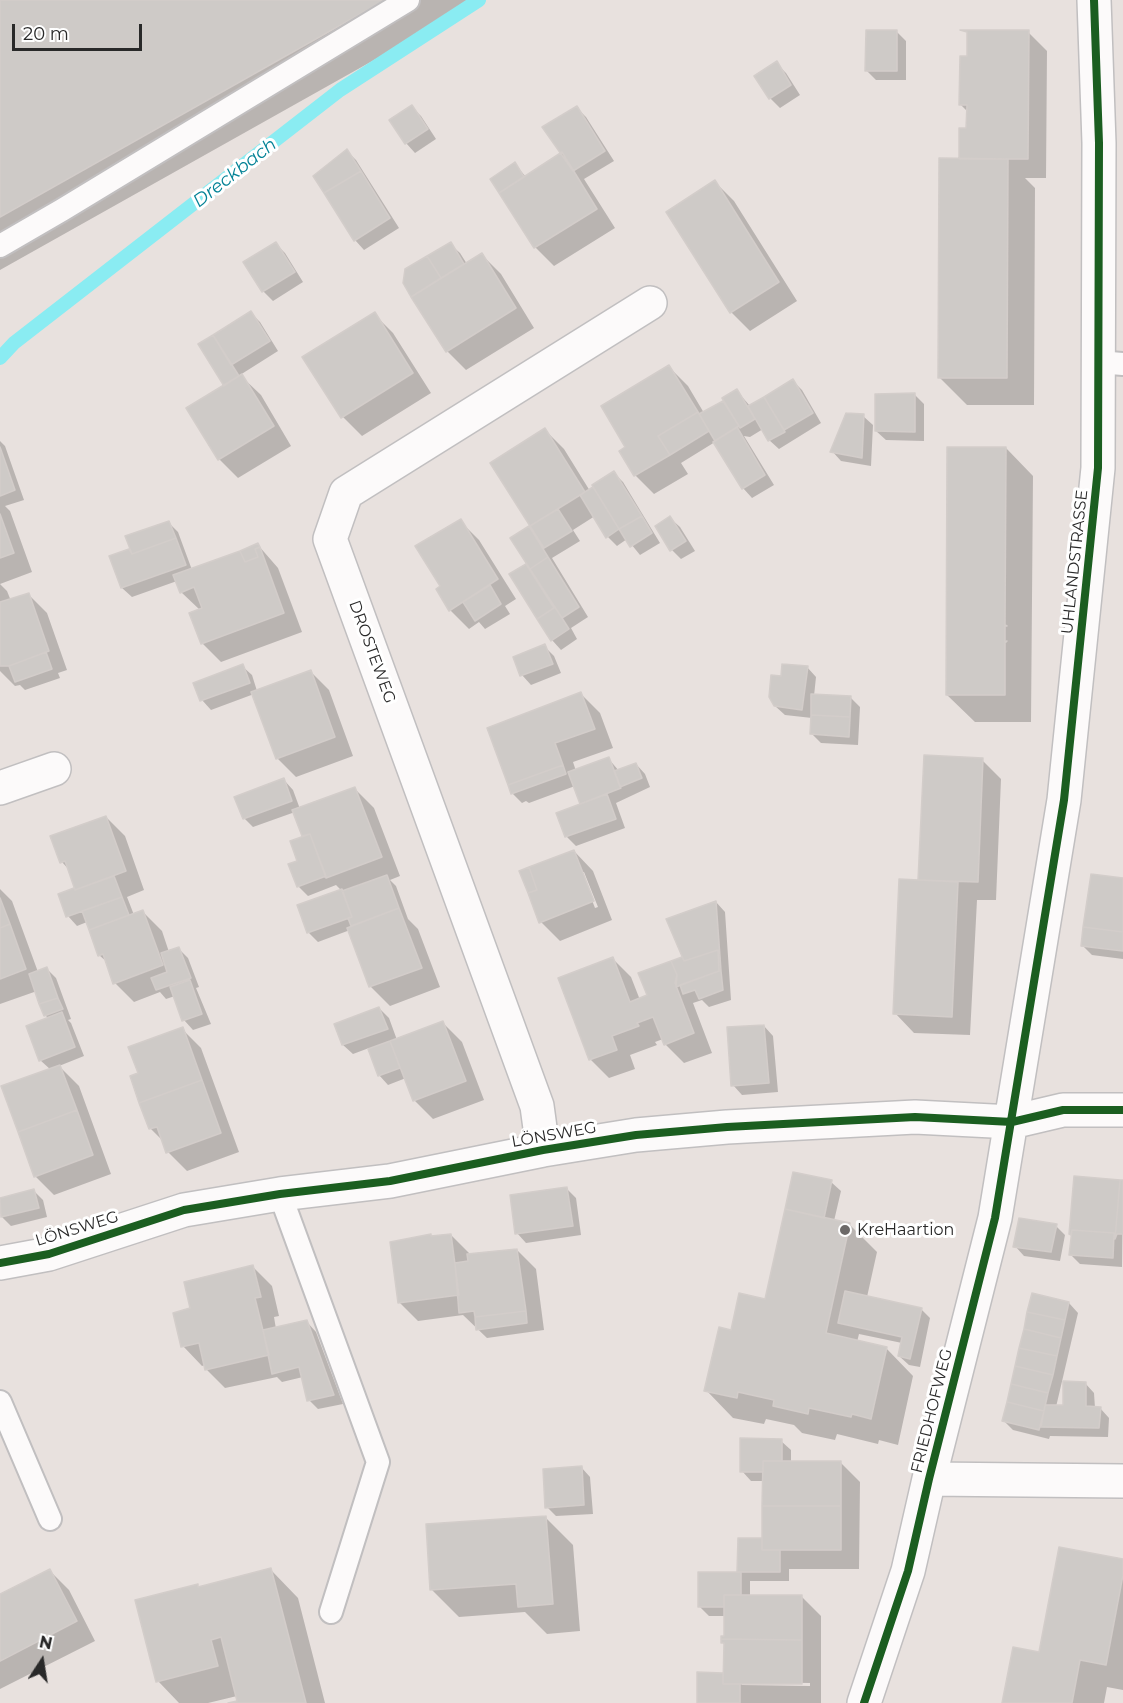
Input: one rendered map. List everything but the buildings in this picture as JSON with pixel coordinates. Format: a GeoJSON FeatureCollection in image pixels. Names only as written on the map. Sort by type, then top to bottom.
{"type":"FeatureCollection","features":[{"type":"Feature","properties":{"kind":"street","name":"UHLANDSTRASSE"},"geometry":{"type":"LineString","coordinates":[[1012,1122],[1064,800],[1111,363],[1094,0]]}},
{"type":"Feature","properties":{"kind":"street","name":"DROSTEWEG"},"geometry":{"type":"LineString","coordinates":[[543,1150],[537,1106],[330,539],[346,493],[650,303]]}},
{"type":"Feature","properties":{"kind":"street"},"geometry":{"type":"LineString","coordinates":[[0,788],[54,769]]}},
{"type":"Feature","properties":{"kind":"street","name":"LÖNSWEG"},"geometry":{"type":"LineString","coordinates":[[0,1263],[49,1254],[184,1210],[280,1194],[390,1181],[543,1150],[636,1135],[728,1127],[915,1118],[1012,1122],[1063,1110],[1123,1110]]}},
{"type":"Feature","properties":{"kind":"street","name":"FRIEDHOFWEG"},"geometry":{"type":"LineString","coordinates":[[864,1703],[908,1571],[995,1218],[1012,1122]]}},
{"type":"Feature","properties":{"kind":"street"},"geometry":{"type":"LineString","coordinates":[[929,1479],[1123,1481]]}},
{"type":"Feature","properties":{"kind":"lane"},"geometry":{"type":"LineString","coordinates":[[0,246],[408,0]]}},
{"type":"Feature","properties":{"kind":"lane"},"geometry":{"type":"LineString","coordinates":[[280,1194],[378,1462],[331,1612]]}},
{"type":"Feature","properties":{"kind":"lane"},"geometry":{"type":"LineString","coordinates":[[0,1402],[50,1519]]}},
{"type":"Feature","properties":{"kind":"waterway","name":"Dreckbach"},"geometry":{"type":"LineString","coordinates":[[0,358],[14,343],[340,90],[479,0]]}},
{"type":"Feature","properties":{"kind":"cycle path"},"geometry":{"type":"LineString","coordinates":[[864,1703],[908,1571],[995,1218],[1064,800],[1098,468],[1099,143],[1094,0]]}},
{"type":"Feature","properties":{"kind":"cycle path"},"geometry":{"type":"LineString","coordinates":[[0,1263],[49,1254],[184,1210],[280,1194],[390,1181],[543,1150],[636,1135],[727,1127],[915,1117],[1012,1122],[1063,1110],[1123,1110]]}},
{"type":"Feature","properties":{"kind":"place","name":"KreHaartion"},"geometry":{"type":"Point","coordinates":[845,1230]}}]}
